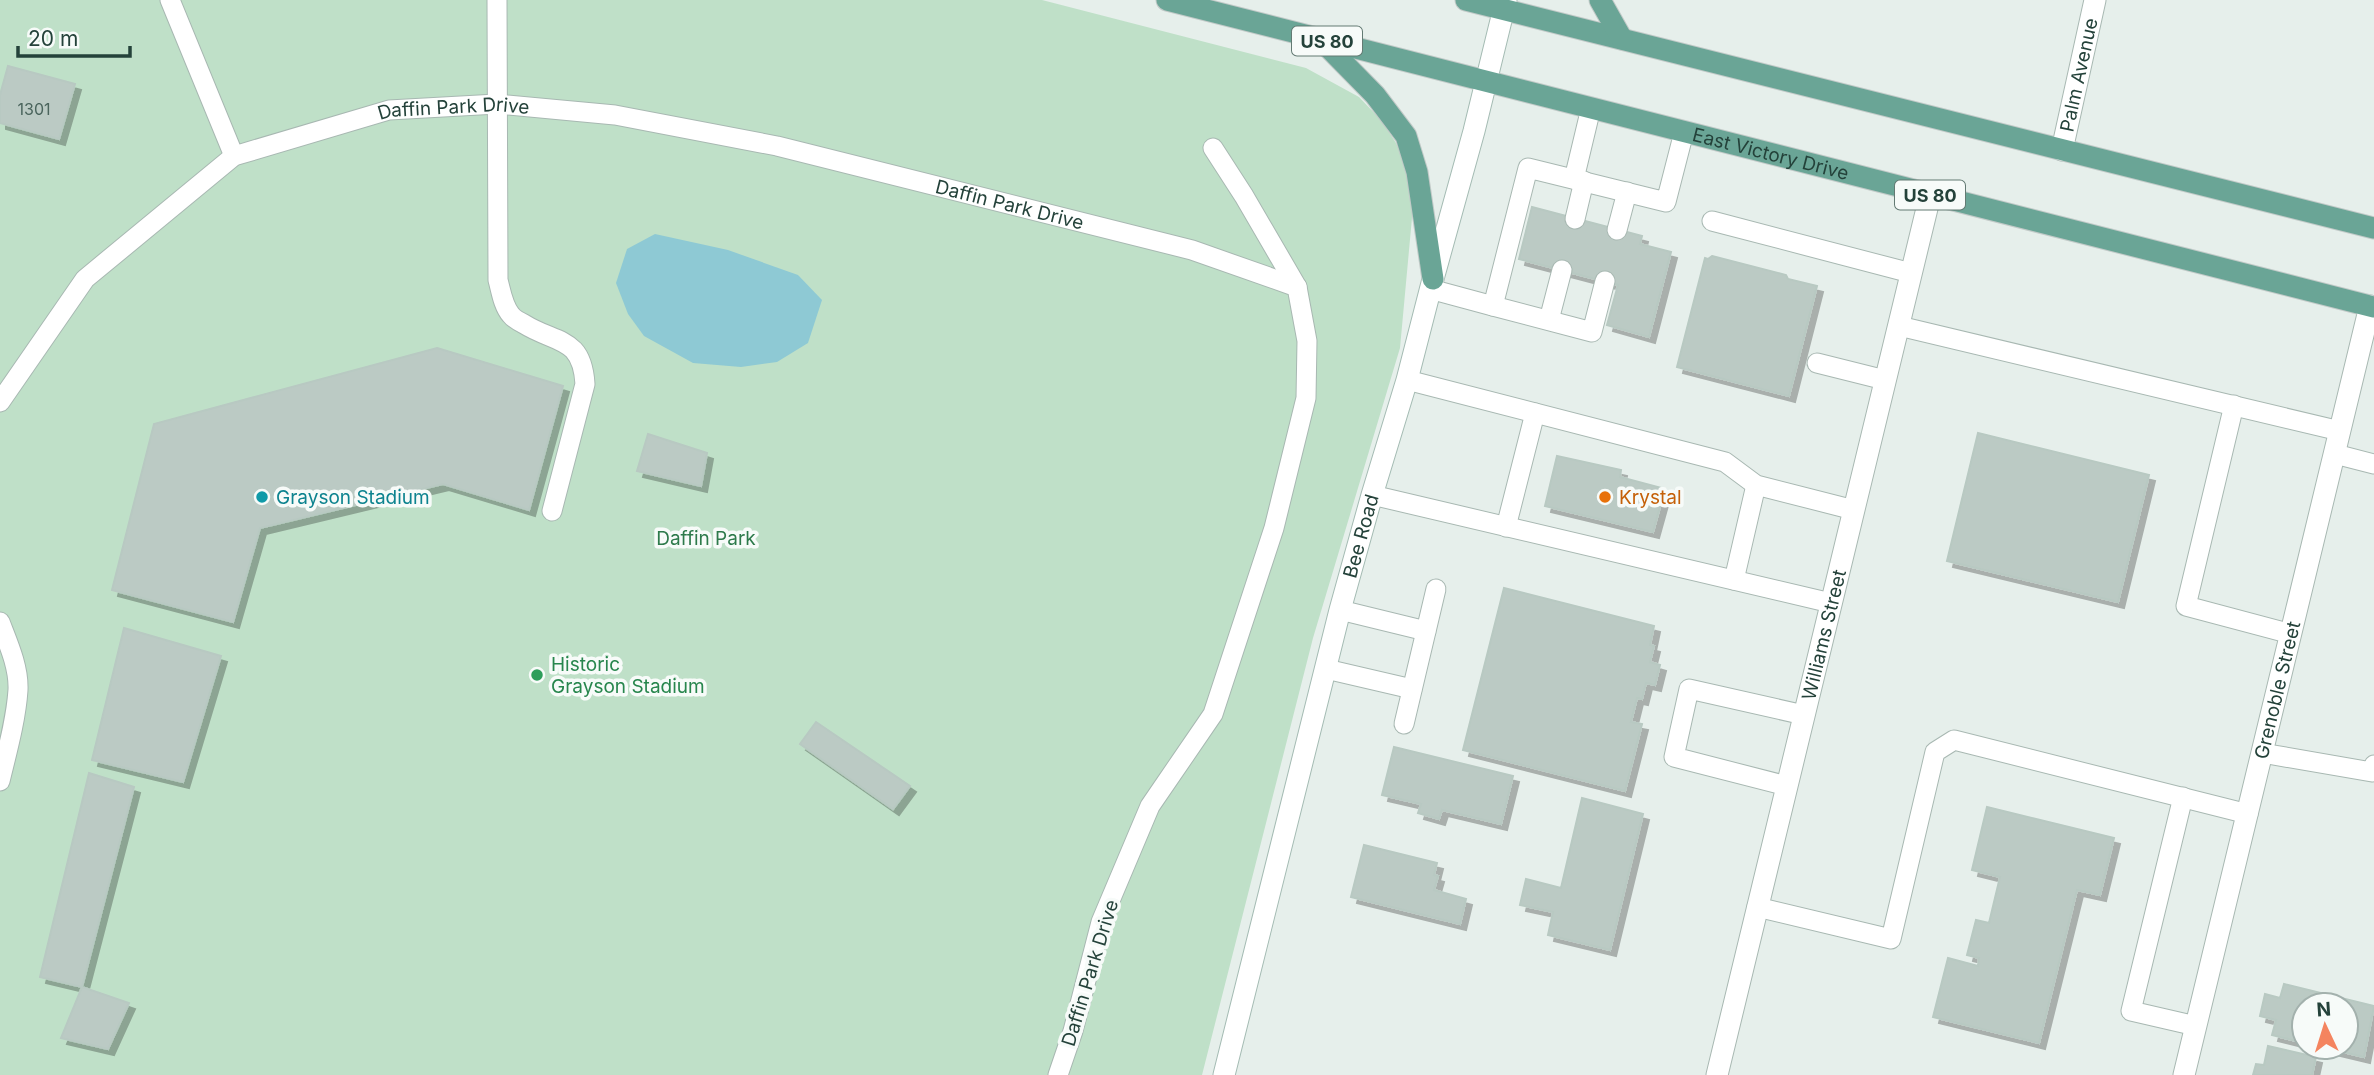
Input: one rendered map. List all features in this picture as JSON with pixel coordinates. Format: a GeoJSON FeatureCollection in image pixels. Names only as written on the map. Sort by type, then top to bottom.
{"type":"FeatureCollection","features":[{"type":"Feature","properties":{"kind":"main road","name":"East Victory Drive"},"geometry":{"type":"LineString","coordinates":[[1167,0],[1930,196],[2372,306]]}},
{"type":"Feature","properties":{"kind":"main road"},"geometry":{"type":"LineString","coordinates":[[1466,0],[1505,5],[1622,39],[2374,228]]}},
{"type":"Feature","properties":{"kind":"main road"},"geometry":{"type":"LineString","coordinates":[[1600,0],[1622,39]]}},
{"type":"Feature","properties":{"kind":"main road"},"geometry":{"type":"LineString","coordinates":[[1320,39],[1374,95],[1406,136],[1417,172],[1431,284]]}},
{"type":"Feature","properties":{"kind":"street","name":"Palm Avenue"},"geometry":{"type":"LineString","coordinates":[[2062,150],[2095,0]]}},
{"type":"Feature","properties":{"kind":"street","name":"Bee Road"},"geometry":{"type":"LineString","coordinates":[[1224,1075],[1340,610],[1407,380],[1505,5]]}},
{"type":"Feature","properties":{"kind":"street","name":"Williams Street"},"geometry":{"type":"LineString","coordinates":[[1717,1075],[1930,196]]}},
{"type":"Feature","properties":{"kind":"street","name":"Grenoble Street"},"geometry":{"type":"LineString","coordinates":[[2185,1075],[2372,306]]}},
{"type":"Feature","properties":{"kind":"lane"},"geometry":{"type":"LineString","coordinates":[[170,0],[234,156]]}},
{"type":"Feature","properties":{"kind":"lane"},"geometry":{"type":"LineString","coordinates":[[497,0],[498,279],[503,302],[511,316],[530,328],[565,342],[576,353],[584,369],[585,384],[552,511]]}},
{"type":"Feature","properties":{"kind":"lane","name":"Daffin Park Drive"},"geometry":{"type":"LineString","coordinates":[[0,402],[85,279],[234,156],[388,110],[496,104],[615,115],[777,146],[1188,249],[1297,287],[1307,341],[1307,398],[1274,528],[1213,714],[1150,807],[1101,922],[1073,1031],[1058,1075]]}},
{"type":"Feature","properties":{"kind":"lane"},"geometry":{"type":"LineString","coordinates":[[1575,219],[1591,108]]}},
{"type":"Feature","properties":{"kind":"lane"},"geometry":{"type":"LineString","coordinates":[[1493,306],[1528,168],[1666,202],[1684,132]]}},
{"type":"Feature","properties":{"kind":"lane"},"geometry":{"type":"LineString","coordinates":[[1213,148],[1244,195],[1297,287]]}},
{"type":"Feature","properties":{"kind":"lane"},"geometry":{"type":"LineString","coordinates":[[1617,230],[1627,192]]}},
{"type":"Feature","properties":{"kind":"lane"},"geometry":{"type":"LineString","coordinates":[[1712,221],[1911,273]]}},
{"type":"Feature","properties":{"kind":"lane"},"geometry":{"type":"LineString","coordinates":[[1549,320],[1562,270]]}},
{"type":"Feature","properties":{"kind":"lane"},"geometry":{"type":"LineString","coordinates":[[1431,284],[1493,306],[1592,331],[1605,281]]}},
{"type":"Feature","properties":{"kind":"lane"},"geometry":{"type":"LineString","coordinates":[[1899,326],[2340,431]]}},
{"type":"Feature","properties":{"kind":"lane"},"geometry":{"type":"LineString","coordinates":[[1817,363],[1885,380]]}},
{"type":"Feature","properties":{"kind":"lane"},"geometry":{"type":"LineString","coordinates":[[1407,380],[1725,462],[1756,485],[1854,510]]}},
{"type":"Feature","properties":{"kind":"lane"},"geometry":{"type":"LineString","coordinates":[[2234,405],[2186,606],[2291,634]]}},
{"type":"Feature","properties":{"kind":"lane"},"geometry":{"type":"LineString","coordinates":[[1506,527],[1535,413]]}},
{"type":"Feature","properties":{"kind":"lane"},"geometry":{"type":"LineString","coordinates":[[2334,454],[2374,464]]}},
{"type":"Feature","properties":{"kind":"lane"},"geometry":{"type":"LineString","coordinates":[[1734,580],[1756,485]]}},
{"type":"Feature","properties":{"kind":"lane"},"geometry":{"type":"LineString","coordinates":[[1372,495],[1831,603]]}},
{"type":"Feature","properties":{"kind":"lane"},"geometry":{"type":"LineString","coordinates":[[1404,724],[1436,589]]}},
{"type":"Feature","properties":{"kind":"lane"},"geometry":{"type":"LineString","coordinates":[[1340,610],[1426,631]]}},
{"type":"Feature","properties":{"kind":"lane"},"geometry":{"type":"LineString","coordinates":[[0,622],[11,649],[18,689],[0,781]]}},
{"type":"Feature","properties":{"kind":"lane"},"geometry":{"type":"LineString","coordinates":[[1326,669],[1412,689]]}},
{"type":"Feature","properties":{"kind":"lane"},"geometry":{"type":"LineString","coordinates":[[1787,786],[1674,757],[1689,689],[1804,715]]}},
{"type":"Feature","properties":{"kind":"lane"},"geometry":{"type":"LineString","coordinates":[[1758,907],[1892,939],[1935,752],[1954,740],[2248,814]]}},
{"type":"Feature","properties":{"kind":"lane"},"geometry":{"type":"LineString","coordinates":[[2262,753],[2372,772],[2374,765]]}},
{"type":"Feature","properties":{"kind":"lane"},"geometry":{"type":"LineString","coordinates":[[2183,797],[2131,1011],[2196,1027]]}},
{"type":"Feature","properties":{"kind":"green space","name":"Daffin Park"},"geometry":{"type":"Polygon","coordinates":[[[0,0],[1042,0],[1306,68],[1359,97],[1381,120],[1396,143],[1409,172],[1413,207],[1400,348],[1313,638],[1202,1075],[0,1075],[0,0]]]}},
{"type":"Feature","properties":{"kind":"water"},"geometry":{"type":"Polygon","coordinates":[[[655,234],[728,250],[798,275],[822,300],[808,343],[777,362],[741,367],[693,363],[644,336],[628,314],[616,283],[627,249],[655,234]]]}},
{"type":"Feature","properties":{"kind":"building"},"geometry":{"type":"Polygon","coordinates":[[[8,66],[75,84],[59,139],[0,123],[0,95],[8,66]]]}},
{"type":"Feature","properties":{"kind":"building"},"geometry":{"type":"Polygon","coordinates":[[[1532,207],[1642,236],[1640,244],[1671,252],[1649,337],[1607,325],[1618,285],[1519,259],[1532,207]]]}},
{"type":"Feature","properties":{"kind":"building"},"geometry":{"type":"Polygon","coordinates":[[[1712,256],[1817,286],[1789,396],[1677,367],[1705,258],[1712,256]]]}},
{"type":"Feature","properties":{"kind":"building","name":"Grayson Stadium"},"geometry":{"type":"Polygon","coordinates":[[[437,348],[563,386],[529,510],[443,484],[260,528],[233,622],[112,590],[154,424],[437,348]]]}},
{"type":"Feature","properties":{"kind":"building"},"geometry":{"type":"Polygon","coordinates":[[[1978,433],[2149,475],[2118,602],[1947,561],[1978,433]]]}},
{"type":"Feature","properties":{"kind":"building"},"geometry":{"type":"Polygon","coordinates":[[[648,434],[707,453],[701,486],[637,471],[648,434]]]}},
{"type":"Feature","properties":{"kind":"building","name":"Krystal"},"geometry":{"type":"Polygon","coordinates":[[[1557,456],[1621,470],[1620,477],[1665,489],[1653,532],[1545,506],[1557,456]]]}},
{"type":"Feature","properties":{"kind":"building"},"geometry":{"type":"Polygon","coordinates":[[[1504,588],[1654,626],[1650,645],[1654,646],[1650,662],[1660,665],[1655,685],[1646,683],[1642,699],[1637,698],[1631,722],[1642,724],[1625,791],[1463,750],[1504,588]]]}},
{"type":"Feature","properties":{"kind":"building"},"geometry":{"type":"Polygon","coordinates":[[[124,628],[221,656],[183,782],[92,760],[124,628]]]}},
{"type":"Feature","properties":{"kind":"building"},"geometry":{"type":"Polygon","coordinates":[[[816,722],[910,786],[893,809],[800,744],[816,722]]]}},
{"type":"Feature","properties":{"kind":"building"},"geometry":{"type":"Polygon","coordinates":[[[1394,747],[1513,776],[1501,824],[1442,810],[1439,819],[1418,813],[1421,804],[1382,795],[1394,747]]]}},
{"type":"Feature","properties":{"kind":"building"},"geometry":{"type":"Polygon","coordinates":[[[89,773],[134,787],[82,987],[40,977],[89,773]]]}},
{"type":"Feature","properties":{"kind":"building"},"geometry":{"type":"Polygon","coordinates":[[[1582,798],[1643,814],[1610,950],[1548,935],[1553,912],[1520,905],[1526,879],[1561,888],[1582,798]]]}},
{"type":"Feature","properties":{"kind":"building"},"geometry":{"type":"Polygon","coordinates":[[[1987,807],[2114,838],[2100,895],[2077,890],[2039,1043],[1933,1017],[1948,958],[1978,966],[1979,958],[1967,955],[1976,920],[1989,923],[2000,877],[1972,870],[1987,807]]]}},
{"type":"Feature","properties":{"kind":"building"},"geometry":{"type":"Polygon","coordinates":[[[1364,845],[1437,863],[1434,875],[1438,876],[1434,890],[1466,899],[1460,924],[1351,897],[1364,845]]]}},
{"type":"Feature","properties":{"kind":"building"},"geometry":{"type":"Polygon","coordinates":[[[2284,984],[2313,991],[2290,991],[2290,1040],[2272,1035],[2276,1020],[2260,1016],[2265,994],[2280,998],[2284,984]]]}},
{"type":"Feature","properties":{"kind":"building"},"geometry":{"type":"Polygon","coordinates":[[[82,987],[129,1003],[108,1049],[61,1038],[82,987]]]}},
{"type":"Feature","properties":{"kind":"building"},"geometry":{"type":"Polygon","coordinates":[[[2360,1003],[2374,1006],[2364,1057],[2360,1056],[2360,1003]]]}},
{"type":"Feature","properties":{"kind":"building"},"geometry":{"type":"Polygon","coordinates":[[[2268,1046],[2290,1051],[2290,1061],[2315,1061],[2312,1075],[2253,1075],[2256,1064],[2264,1065],[2268,1046]]]}},
{"type":"Feature","properties":{"kind":"place","name":"Grayson Stadium"},"geometry":{"type":"Point","coordinates":[262,497]}},
{"type":"Feature","properties":{"kind":"place","name":"Krystal"},"geometry":{"type":"Point","coordinates":[1605,497]}},
{"type":"Feature","properties":{"kind":"place","name":"Historic Grayson Stadium"},"geometry":{"type":"Point","coordinates":[537,675]}}]}
